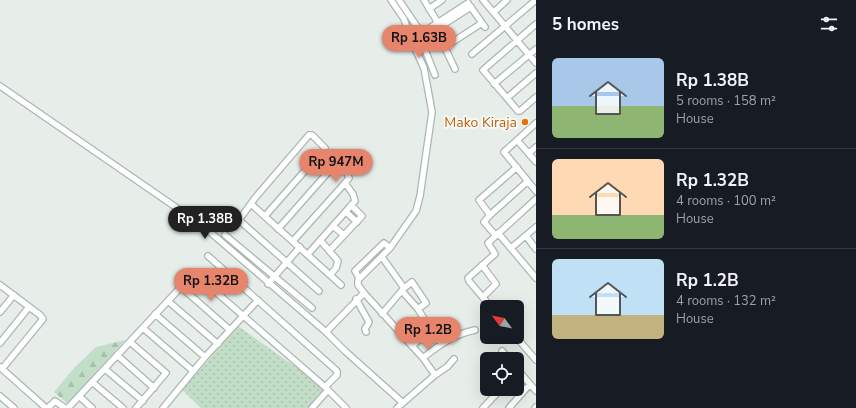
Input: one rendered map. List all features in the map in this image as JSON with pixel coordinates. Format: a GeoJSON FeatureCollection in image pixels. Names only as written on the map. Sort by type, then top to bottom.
{"type":"FeatureCollection","features":[{"type":"Feature","properties":{"kind":"street"},"geometry":{"type":"LineString","coordinates":[[359,278],[390,248],[418,206],[432,112],[424,68],[412,42],[404,18],[391,0]]}},
{"type":"Feature","properties":{"kind":"street"},"geometry":{"type":"LineString","coordinates":[[399,0],[421,37],[435,75]]}},
{"type":"Feature","properties":{"kind":"street"},"geometry":{"type":"LineString","coordinates":[[424,0],[439,27],[445,47],[455,69]]}},
{"type":"Feature","properties":{"kind":"street"},"geometry":{"type":"LineString","coordinates":[[429,9],[442,0]]}},
{"type":"Feature","properties":{"kind":"street"},"geometry":{"type":"LineString","coordinates":[[483,0],[536,63]]}},
{"type":"Feature","properties":{"kind":"street"},"geometry":{"type":"LineString","coordinates":[[494,12],[507,0]]}},
{"type":"Feature","properties":{"kind":"street"},"geometry":{"type":"LineString","coordinates":[[472,54],[536,0]]}},
{"type":"Feature","properties":{"kind":"street"},"geometry":{"type":"LineString","coordinates":[[412,42],[439,27],[469,3],[483,25],[445,47]]}},
{"type":"Feature","properties":{"kind":"street"},"geometry":{"type":"LineString","coordinates":[[536,24],[484,68],[484,71],[494,84],[518,111],[520,111],[536,97]]}},
{"type":"Feature","properties":{"kind":"street"},"geometry":{"type":"LineString","coordinates":[[494,84],[536,49]]}},
{"type":"Feature","properties":{"kind":"street"},"geometry":{"type":"LineString","coordinates":[[507,98],[536,73]]}},
{"type":"Feature","properties":{"kind":"street"},"geometry":{"type":"LineString","coordinates":[[0,86],[203,226],[268,284],[326,332],[402,402]]}},
{"type":"Feature","properties":{"kind":"street"},"geometry":{"type":"LineString","coordinates":[[536,123],[504,152],[536,191]]}},
{"type":"Feature","properties":{"kind":"street"},"geometry":{"type":"LineString","coordinates":[[265,216],[325,148],[313,136],[309,135],[254,198],[239,220],[319,291]]}},
{"type":"Feature","properties":{"kind":"street"},"geometry":{"type":"LineString","coordinates":[[517,140],[536,162]]}},
{"type":"Feature","properties":{"kind":"street"},"geometry":{"type":"LineString","coordinates":[[529,153],[536,147]]}},
{"type":"Feature","properties":{"kind":"street"},"geometry":{"type":"LineString","coordinates":[[278,229],[337,162],[349,178],[293,241]]}},
{"type":"Feature","properties":{"kind":"street"},"geometry":{"type":"LineString","coordinates":[[490,215],[479,202],[480,199],[517,167]]}},
{"type":"Feature","properties":{"kind":"street"},"geometry":{"type":"LineString","coordinates":[[528,181],[484,222],[511,248],[536,278]]}},
{"type":"Feature","properties":{"kind":"street"},"geometry":{"type":"LineString","coordinates":[[308,254],[352,205],[355,199],[345,183]]}},
{"type":"Feature","properties":{"kind":"street"},"geometry":{"type":"LineString","coordinates":[[485,300],[468,278],[495,254],[488,244],[497,234],[536,200]]}},
{"type":"Feature","properties":{"kind":"street"},"geometry":{"type":"LineString","coordinates":[[251,204],[341,284]]}},
{"type":"Feature","properties":{"kind":"street"},"geometry":{"type":"LineString","coordinates":[[330,250],[357,222],[362,214],[352,205]]}},
{"type":"Feature","properties":{"kind":"street"},"geometry":{"type":"LineString","coordinates":[[346,212],[357,222]]}},
{"type":"Feature","properties":{"kind":"street"},"geometry":{"type":"LineString","coordinates":[[333,226],[344,235]]}},
{"type":"Feature","properties":{"kind":"street"},"geometry":{"type":"LineString","coordinates":[[511,248],[536,227]]}},
{"type":"Feature","properties":{"kind":"street"},"geometry":{"type":"LineString","coordinates":[[225,235],[312,308]]}},
{"type":"Feature","properties":{"kind":"street"},"geometry":{"type":"LineString","coordinates":[[526,236],[536,249]]}},
{"type":"Feature","properties":{"kind":"street"},"geometry":{"type":"LineString","coordinates":[[320,240],[330,250],[338,262],[336,268],[330,275]]}},
{"type":"Feature","properties":{"kind":"street"},"geometry":{"type":"LineString","coordinates":[[390,248],[384,243],[355,271],[359,278],[358,285],[382,314],[412,346],[435,375]]}},
{"type":"Feature","properties":{"kind":"street"},"geometry":{"type":"LineString","coordinates":[[268,284],[300,247]]}},
{"type":"Feature","properties":{"kind":"street"},"geometry":{"type":"LineString","coordinates":[[208,256],[337,371],[337,375],[312,408]]}},
{"type":"Feature","properties":{"kind":"street"},"geometry":{"type":"LineString","coordinates":[[382,257],[430,329],[426,335],[412,346]]}},
{"type":"Feature","properties":{"kind":"street"},"geometry":{"type":"LineString","coordinates":[[369,258],[374,264]]}},
{"type":"Feature","properties":{"kind":"street"},"geometry":{"type":"LineString","coordinates":[[482,265],[496,284],[483,297]]}},
{"type":"Feature","properties":{"kind":"street"},"geometry":{"type":"LineString","coordinates":[[68,408],[194,273],[326,388],[346,408]]}},
{"type":"Feature","properties":{"kind":"street"},"geometry":{"type":"LineString","coordinates":[[382,314],[403,289],[412,282],[426,303],[418,309]]}},
{"type":"Feature","properties":{"kind":"street"},"geometry":{"type":"LineString","coordinates":[[0,285],[42,316],[42,321],[1,368],[47,408],[55,401],[65,408]]}},
{"type":"Feature","properties":{"kind":"street"},"geometry":{"type":"LineString","coordinates":[[181,287],[230,330]]}},
{"type":"Feature","properties":{"kind":"street"},"geometry":{"type":"LineString","coordinates":[[326,332],[356,299],[364,293]]}},
{"type":"Feature","properties":{"kind":"street"},"geometry":{"type":"LineString","coordinates":[[0,312],[14,295]]}},
{"type":"Feature","properties":{"kind":"street"},"geometry":{"type":"LineString","coordinates":[[356,299],[369,322],[365,329],[366,332]]}},
{"type":"Feature","properties":{"kind":"street"},"geometry":{"type":"LineString","coordinates":[[168,300],[218,344]]}},
{"type":"Feature","properties":{"kind":"street"},"geometry":{"type":"LineString","coordinates":[[163,408],[205,357],[258,300]]}},
{"type":"Feature","properties":{"kind":"street"},"geometry":{"type":"LineString","coordinates":[[0,343],[29,307]]}},
{"type":"Feature","properties":{"kind":"street"},"geometry":{"type":"LineString","coordinates":[[155,314],[205,357]]}},
{"type":"Feature","properties":{"kind":"street"},"geometry":{"type":"LineString","coordinates":[[143,328],[193,371]]}},
{"type":"Feature","properties":{"kind":"street"},"geometry":{"type":"LineString","coordinates":[[422,358],[448,339],[463,332],[475,330]]}},
{"type":"Feature","properties":{"kind":"street"},"geometry":{"type":"LineString","coordinates":[[130,342],[166,373],[136,408]]}},
{"type":"Feature","properties":{"kind":"street"},"geometry":{"type":"LineString","coordinates":[[522,344],[536,360]]}},
{"type":"Feature","properties":{"kind":"street"},"geometry":{"type":"LineString","coordinates":[[117,355],[154,388]]}},
{"type":"Feature","properties":{"kind":"street"},"geometry":{"type":"LineString","coordinates":[[397,408],[402,402],[447,367],[454,359]]}},
{"type":"Feature","properties":{"kind":"street"},"geometry":{"type":"LineString","coordinates":[[105,368],[143,401]]}},
{"type":"Feature","properties":{"kind":"street"},"geometry":{"type":"LineString","coordinates":[[524,378],[536,391]]}},
{"type":"Feature","properties":{"kind":"street"},"geometry":{"type":"LineString","coordinates":[[92,382],[123,408]]}},
{"type":"Feature","properties":{"kind":"street"},"geometry":{"type":"LineString","coordinates":[[509,408],[530,384]]}},
{"type":"Feature","properties":{"kind":"street"},"geometry":{"type":"LineString","coordinates":[[0,396],[14,408]]}},
{"type":"Feature","properties":{"kind":"street"},"geometry":{"type":"LineString","coordinates":[[79,396],[92,408]]}},
{"type":"Feature","properties":{"kind":"street"},"geometry":{"type":"LineString","coordinates":[[483,408],[494,396]]}},
{"type":"Feature","properties":{"kind":"green space"},"geometry":{"type":"Polygon","coordinates":[[[238,326],[328,390],[311,408],[201,408],[182,390],[238,326]]]}},
{"type":"Feature","properties":{"kind":"green space"},"geometry":{"type":"Polygon","coordinates":[[[125,340],[68,404],[54,392],[74,368],[96,347],[125,340]]]}},
{"type":"Feature","properties":{"kind":"place","name":"Mako Kiraja"},"geometry":{"type":"Point","coordinates":[525,122]}}]}
